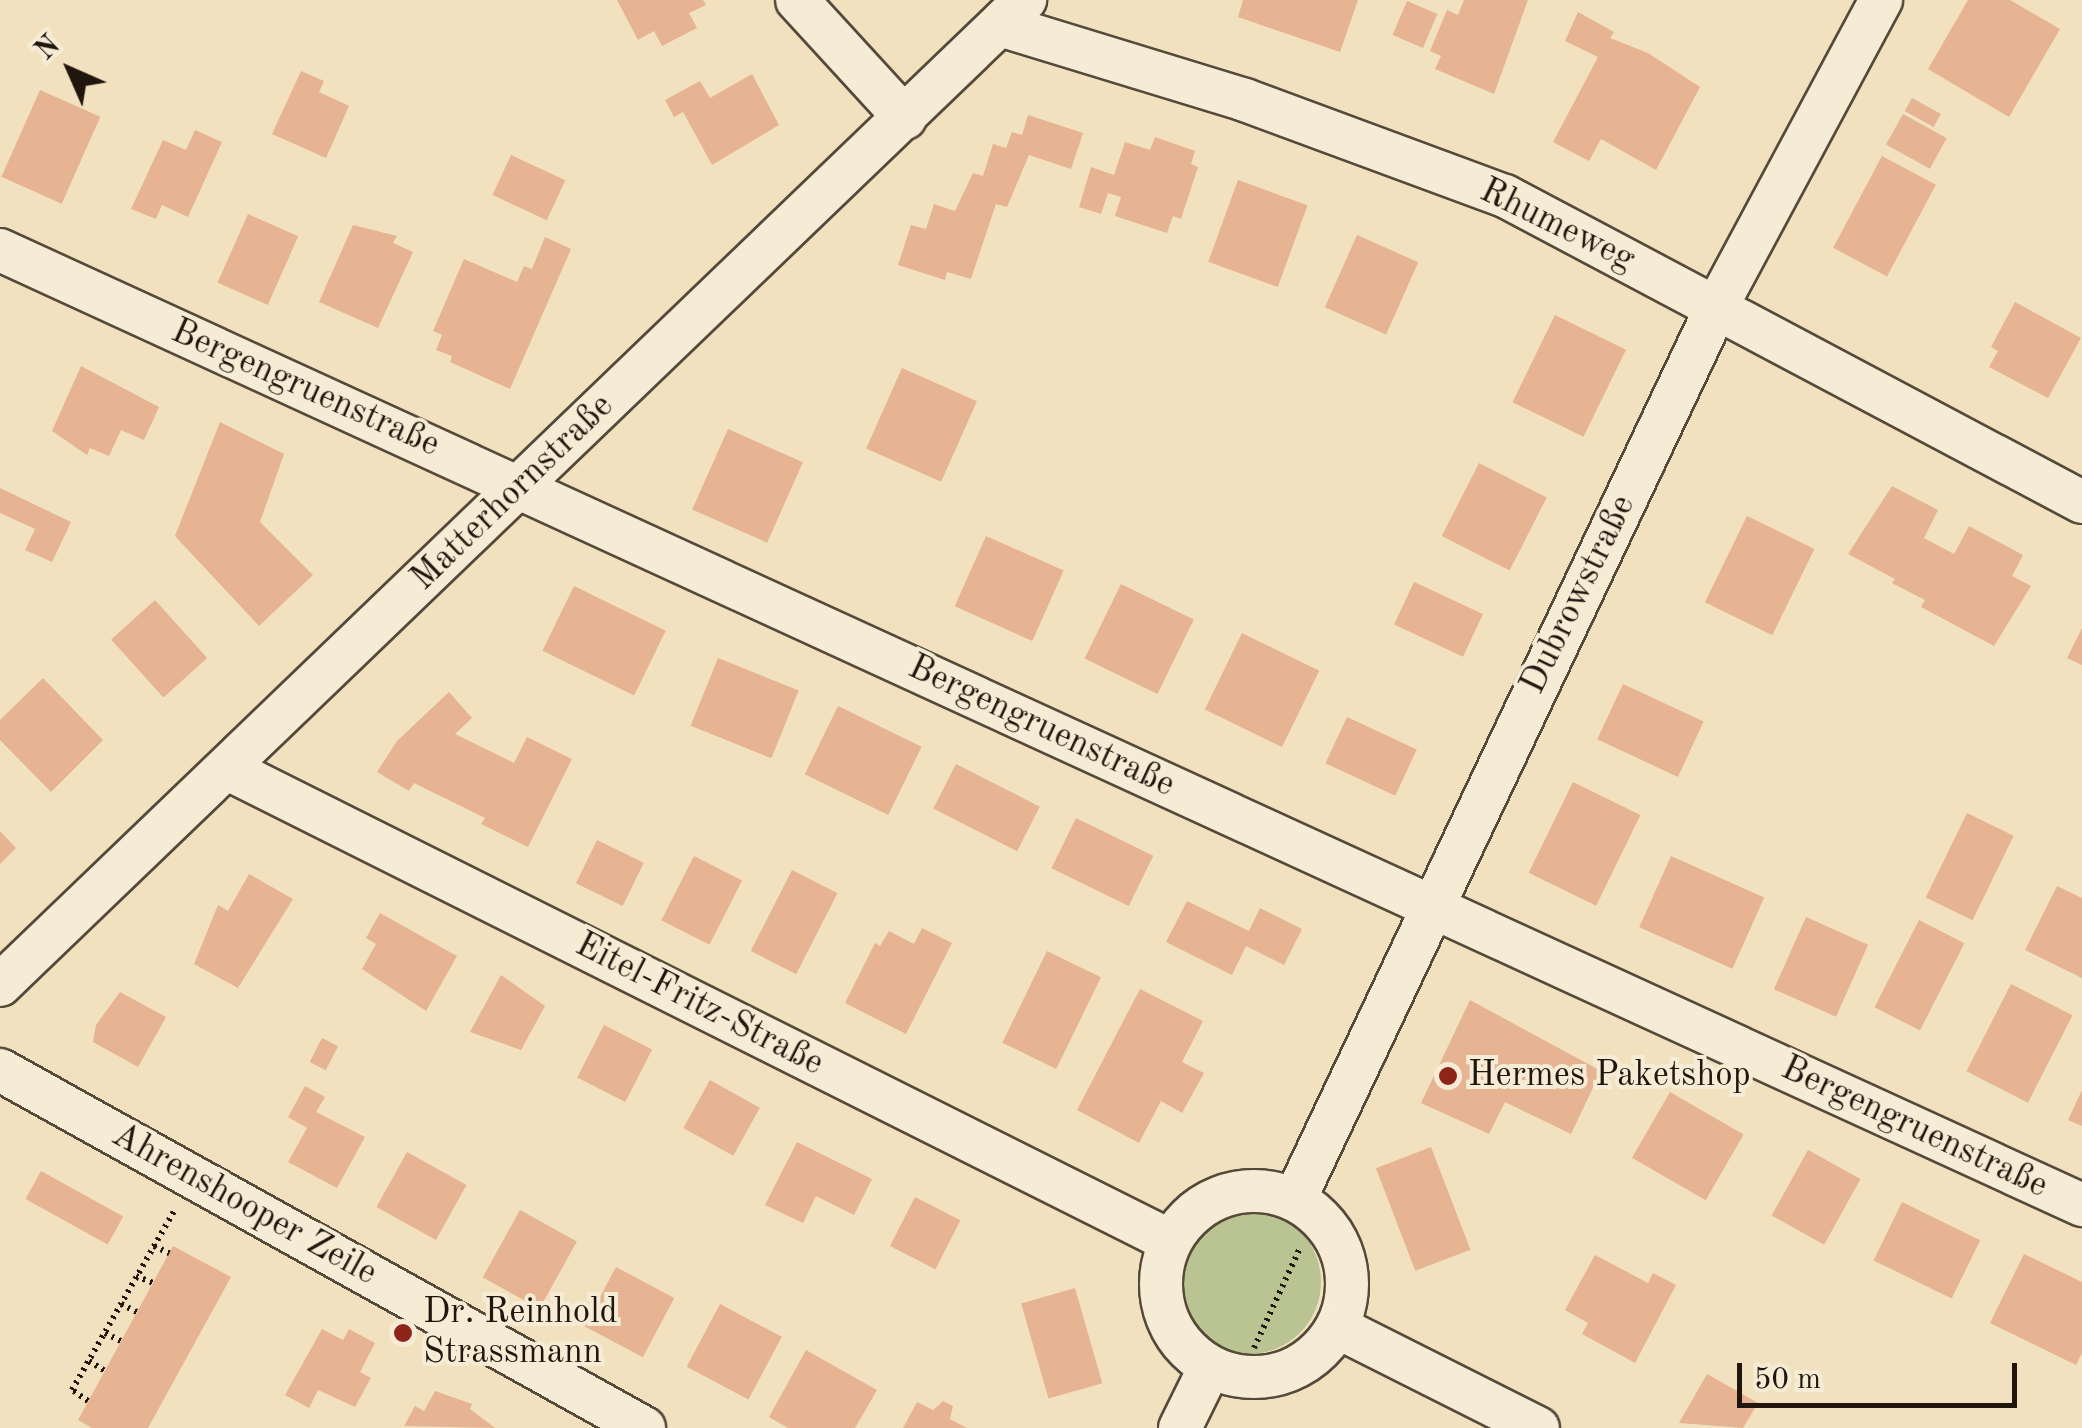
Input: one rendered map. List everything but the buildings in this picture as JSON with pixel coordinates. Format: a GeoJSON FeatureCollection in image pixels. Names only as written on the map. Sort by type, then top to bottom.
{"type":"FeatureCollection","features":[{"type":"Feature","properties":{"kind":"street"},"geometry":{"type":"LineString","coordinates":[[797,0],[905,118]]}},
{"type":"Feature","properties":{"kind":"street","name":"Dubrowstraße"},"geometry":{"type":"LineString","coordinates":[[1295,1199],[1718,304],[1881,0]]}},
{"type":"Feature","properties":{"kind":"street","name":"Matterhornstraße"},"geometry":{"type":"LineString","coordinates":[[0,985],[1012,12]]}},
{"type":"Feature","properties":{"kind":"street","name":"Rhumeweg"},"geometry":{"type":"LineString","coordinates":[[1012,12],[1505,196],[1718,304],[2082,502]]}},
{"type":"Feature","properties":{"kind":"street","name":"Bergengruenstraße"},"geometry":{"type":"LineString","coordinates":[[0,250],[2082,1205]]}},
{"type":"Feature","properties":{"kind":"street","name":"Eitel-Fritz-Straße"},"geometry":{"type":"LineString","coordinates":[[228,769],[1170,1241]]}},
{"type":"Feature","properties":{"kind":"street","name":"Ahrenshooper Zeile"},"geometry":{"type":"LineString","coordinates":[[0,1070],[644,1428]]}},
{"type":"Feature","properties":{"kind":"street"},"geometry":{"type":"LineString","coordinates":[[1238,1191],[1295,1199],[1336,1238],[1346,1267],[1347,1298],[1337,1327],[1320,1350],[1269,1376],[1210,1367],[1187,1350],[1161,1298],[1170,1241],[1199,1209],[1238,1191]]}},
{"type":"Feature","properties":{"kind":"street"},"geometry":{"type":"LineString","coordinates":[[1337,1327],[1538,1428]]}},
{"type":"Feature","properties":{"kind":"street"},"geometry":{"type":"LineString","coordinates":[[1180,1428],[1210,1367]]}},
{"type":"Feature","properties":{"kind":"path"},"geometry":{"type":"LineString","coordinates":[[88,1401],[72,1390],[177,1206]]}},
{"type":"Feature","properties":{"kind":"path"},"geometry":{"type":"LineString","coordinates":[[154,1246],[169,1254]]}},
{"type":"Feature","properties":{"kind":"path"},"geometry":{"type":"LineString","coordinates":[[1254,1348],[1302,1246]]}},
{"type":"Feature","properties":{"kind":"path"},"geometry":{"type":"LineString","coordinates":[[136,1276],[153,1283]]}},
{"type":"Feature","properties":{"kind":"path"},"geometry":{"type":"LineString","coordinates":[[121,1304],[137,1312]]}},
{"type":"Feature","properties":{"kind":"path"},"geometry":{"type":"LineString","coordinates":[[105,1333],[121,1341]]}},
{"type":"Feature","properties":{"kind":"path"},"geometry":{"type":"LineString","coordinates":[[88,1361],[105,1371]]}},
{"type":"Feature","properties":{"kind":"green space"},"geometry":{"type":"Polygon","coordinates":[[[1249,1210],[1276,1216],[1300,1231],[1315,1255],[1321,1282],[1315,1309],[1300,1333],[1276,1348],[1249,1354],[1222,1348],[1198,1333],[1183,1309],[1177,1282],[1183,1255],[1198,1231],[1222,1216],[1249,1210]]]}},
{"type":"Feature","properties":{"kind":"place","name":"Hermes Paketshop"},"geometry":{"type":"Point","coordinates":[1448,1076]}},
{"type":"Feature","properties":{"kind":"place","name":"Dr. Reinhold Strassmann"},"geometry":{"type":"Point","coordinates":[403,1333]}}]}
